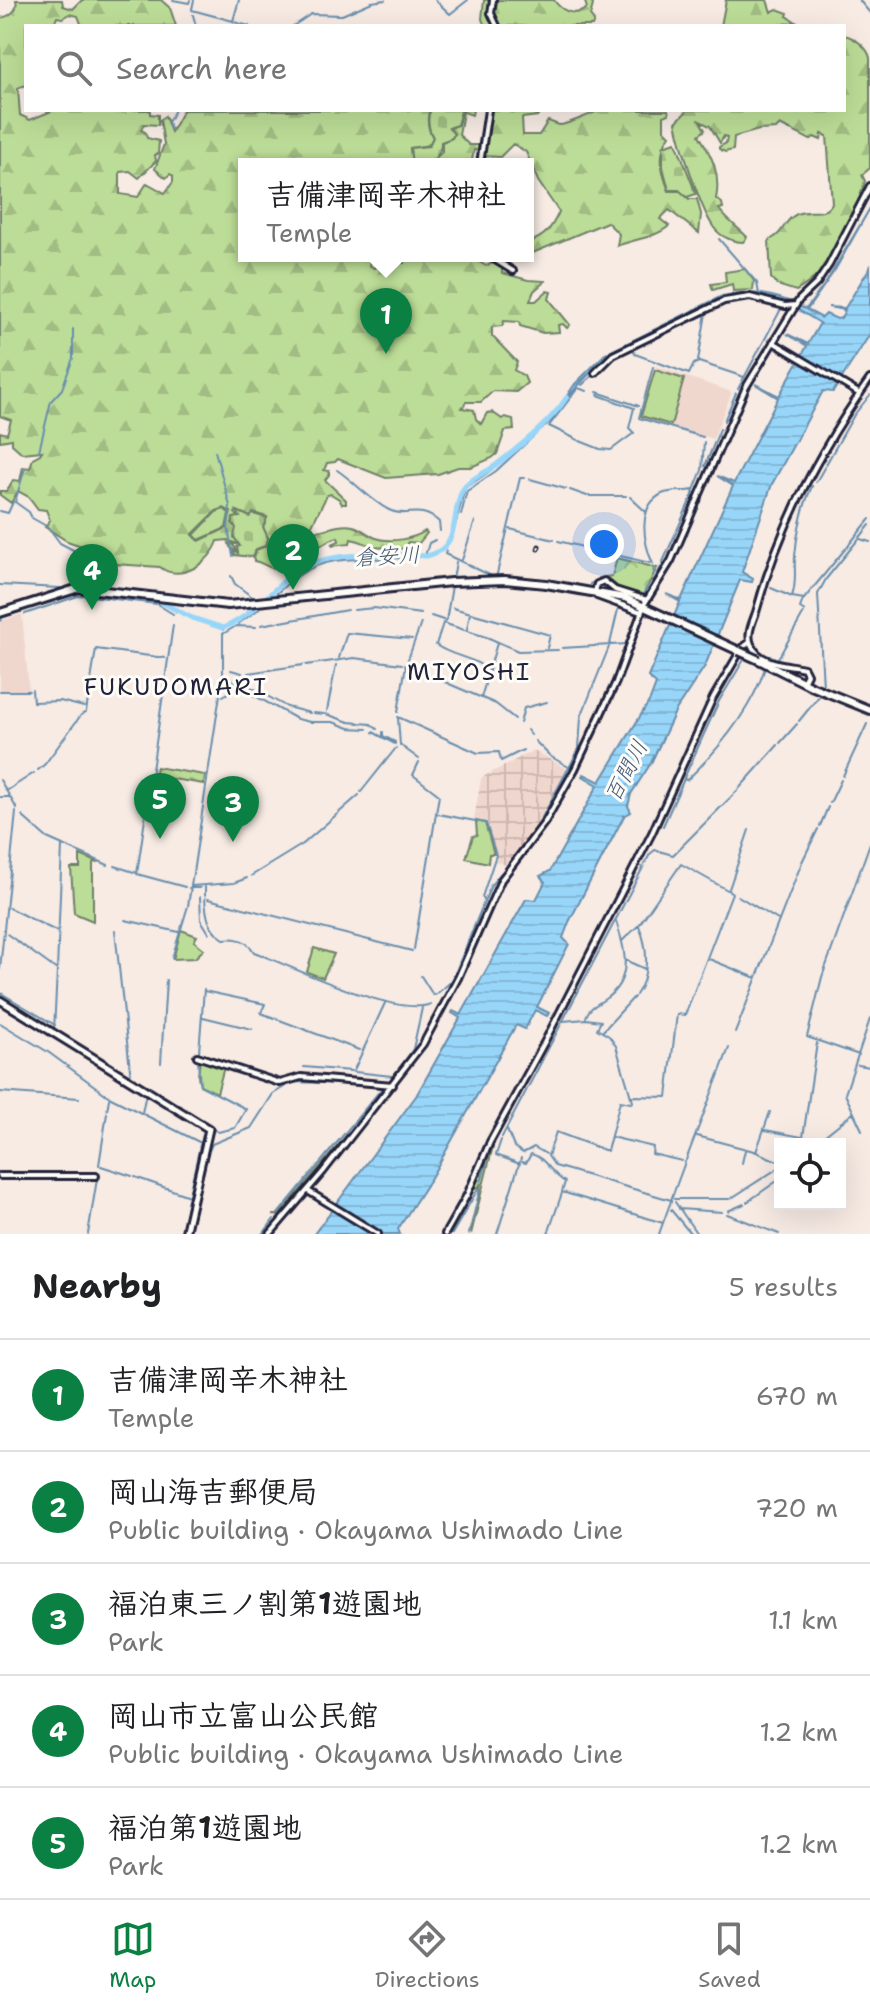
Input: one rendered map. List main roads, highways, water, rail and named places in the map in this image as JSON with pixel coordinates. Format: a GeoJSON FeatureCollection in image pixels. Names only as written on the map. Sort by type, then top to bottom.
{"type":"FeatureCollection","features":[{"type":"Feature","properties":{"kind":"main road"},"geometry":{"type":"LineString","coordinates":[[0,613],[79,588],[212,605],[473,580],[525,582],[625,598],[870,710]]}},
{"type":"Feature","properties":{"kind":"main road"},"geometry":{"type":"LineString","coordinates":[[0,1000],[209,1129],[185,1234]]}},
{"type":"Feature","properties":{"kind":"water","name":"百間川"},"geometry":{"type":"Polygon","coordinates":[[[870,208],[835,270],[807,310],[822,318],[826,314],[841,318],[845,310],[828,307],[845,308],[870,267],[870,334],[833,392],[823,391],[772,484],[742,572],[753,579],[752,582],[740,580],[705,666],[676,710],[651,763],[631,794],[628,806],[631,812],[624,816],[569,922],[563,938],[569,944],[537,1007],[549,1013],[547,1016],[535,1010],[525,1029],[516,1025],[432,1176],[398,1229],[400,1234],[314,1234],[416,1096],[460,1018],[453,1011],[461,1015],[526,899],[536,900],[545,882],[540,876],[550,871],[598,785],[584,774],[600,782],[650,700],[656,684],[648,677],[680,602],[666,594],[681,600],[733,486],[717,476],[734,483],[778,398],[755,384],[779,396],[807,346],[787,334],[808,344],[820,323],[785,302],[747,295],[723,299],[607,355],[562,403],[575,384],[605,354],[722,296],[763,294],[806,309],[827,281],[870,208]]]}},
{"type":"Feature","properties":{"kind":"waterway"},"geometry":{"type":"LineString","coordinates":[[173,0],[189,3],[190,0]]}},
{"type":"Feature","properties":{"kind":"waterway"},"geometry":{"type":"LineString","coordinates":[[192,9],[194,0]]}},
{"type":"Feature","properties":{"kind":"waterway"},"geometry":{"type":"LineString","coordinates":[[192,10],[233,21],[239,0]]}},
{"type":"Feature","properties":{"kind":"waterway"},"geometry":{"type":"LineString","coordinates":[[296,24],[311,14],[342,15],[385,0]]}},
{"type":"Feature","properties":{"kind":"waterway"},"geometry":{"type":"LineString","coordinates":[[435,0],[450,14],[468,0]]}},
{"type":"Feature","properties":{"kind":"waterway"},"geometry":{"type":"LineString","coordinates":[[859,0],[870,13]]}},
{"type":"Feature","properties":{"kind":"waterway"},"geometry":{"type":"LineString","coordinates":[[193,15],[195,24]]}},
{"type":"Feature","properties":{"kind":"waterway"},"geometry":{"type":"LineString","coordinates":[[234,22],[242,24]]}},
{"type":"Feature","properties":{"kind":"waterway"},"geometry":{"type":"LineString","coordinates":[[171,130],[168,122],[174,112]]}},
{"type":"Feature","properties":{"kind":"waterway"},"geometry":{"type":"LineString","coordinates":[[719,239],[757,283],[759,294]]}},
{"type":"Feature","properties":{"kind":"waterway"},"geometry":{"type":"LineString","coordinates":[[738,389],[780,311]]}},
{"type":"Feature","properties":{"kind":"waterway"},"geometry":{"type":"LineString","coordinates":[[698,361],[706,313]]}},
{"type":"Feature","properties":{"kind":"waterway"},"geometry":{"type":"LineString","coordinates":[[39,451],[51,401],[62,389],[73,358],[73,329]]}},
{"type":"Feature","properties":{"kind":"waterway"},"geometry":{"type":"LineString","coordinates":[[633,349],[635,354],[689,374],[694,364],[699,362],[744,377]]}},
{"type":"Feature","properties":{"kind":"waterway","name":"倉安川"},"geometry":{"type":"LineString","coordinates":[[447,544],[453,534],[465,488],[551,421],[581,381],[616,350]]}},
{"type":"Feature","properties":{"kind":"waterway"},"geometry":{"type":"LineString","coordinates":[[653,367],[639,418],[703,437]]}},
{"type":"Feature","properties":{"kind":"waterway"},"geometry":{"type":"LineString","coordinates":[[582,385],[592,376]]}},
{"type":"Feature","properties":{"kind":"waterway","name":"倉安川"},"geometry":{"type":"LineString","coordinates":[[578,440],[549,426],[578,388],[587,391]]}},
{"type":"Feature","properties":{"kind":"waterway"},"geometry":{"type":"LineString","coordinates":[[597,392],[639,406]]}},
{"type":"Feature","properties":{"kind":"waterway"},"geometry":{"type":"LineString","coordinates":[[724,421],[736,393]]}},
{"type":"Feature","properties":{"kind":"waterway"},"geometry":{"type":"LineString","coordinates":[[580,441],[611,450],[634,433],[629,428],[634,408],[598,395]]}},
{"type":"Feature","properties":{"kind":"waterway"},"geometry":{"type":"LineString","coordinates":[[816,482],[854,415],[870,395]]}},
{"type":"Feature","properties":{"kind":"waterway","name":"倉安川"},"geometry":{"type":"LineString","coordinates":[[100,593],[159,601],[192,618],[223,628],[251,611],[305,566],[356,555],[427,556],[438,552],[450,538],[458,501],[465,487],[534,433],[553,416],[567,397]]}},
{"type":"Feature","properties":{"kind":"waterway"},"geometry":{"type":"LineString","coordinates":[[705,466],[720,429]]}},
{"type":"Feature","properties":{"kind":"waterway"},"geometry":{"type":"LineString","coordinates":[[461,515],[467,491],[496,471],[536,434]]}},
{"type":"Feature","properties":{"kind":"waterway"},"geometry":{"type":"LineString","coordinates":[[653,564],[644,526],[648,508],[662,494],[694,490],[702,470],[704,442]]}},
{"type":"Feature","properties":{"kind":"waterway"},"geometry":{"type":"LineString","coordinates":[[215,451],[230,506],[228,527],[233,556]]}},
{"type":"Feature","properties":{"kind":"waterway"},"geometry":{"type":"LineString","coordinates":[[25,468],[15,502],[32,518],[48,527],[60,543],[79,553],[75,586]]}},
{"type":"Feature","properties":{"kind":"waterway"},"geometry":{"type":"LineString","coordinates":[[337,470],[389,510],[432,517],[439,522],[440,531]]}},
{"type":"Feature","properties":{"kind":"waterway"},"geometry":{"type":"LineString","coordinates":[[446,551],[445,554],[496,578],[520,478],[524,478]]}},
{"type":"Feature","properties":{"kind":"waterway"},"geometry":{"type":"LineString","coordinates":[[530,479],[566,489]]}},
{"type":"Feature","properties":{"kind":"waterway"},"geometry":{"type":"LineString","coordinates":[[792,596],[799,529],[812,486]]}},
{"type":"Feature","properties":{"kind":"waterway"},"geometry":{"type":"LineString","coordinates":[[570,490],[587,496]]}},
{"type":"Feature","properties":{"kind":"waterway"},"geometry":{"type":"LineString","coordinates":[[662,564],[694,492]]}},
{"type":"Feature","properties":{"kind":"waterway"},"geometry":{"type":"LineString","coordinates":[[589,496],[626,496]]}},
{"type":"Feature","properties":{"kind":"waterway"},"geometry":{"type":"LineString","coordinates":[[630,497],[646,512]]}},
{"type":"Feature","properties":{"kind":"waterway"},"geometry":{"type":"LineString","coordinates":[[0,511],[8,513],[13,502]]}},
{"type":"Feature","properties":{"kind":"waterway"},"geometry":{"type":"LineString","coordinates":[[771,588],[804,599],[870,519]]}},
{"type":"Feature","properties":{"kind":"waterway"},"geometry":{"type":"LineString","coordinates":[[462,560],[475,521]]}},
{"type":"Feature","properties":{"kind":"waterway"},"geometry":{"type":"LineString","coordinates":[[823,687],[818,594],[826,579],[870,525]]}},
{"type":"Feature","properties":{"kind":"waterway"},"geometry":{"type":"LineString","coordinates":[[510,529],[554,540]]}},
{"type":"Feature","properties":{"kind":"waterway"},"geometry":{"type":"LineString","coordinates":[[860,539],[870,542]]}},
{"type":"Feature","properties":{"kind":"waterway"},"geometry":{"type":"LineString","coordinates":[[425,556],[429,543],[435,540]]}},
{"type":"Feature","properties":{"kind":"waterway"},"geometry":{"type":"LineString","coordinates":[[558,541],[650,563]]}},
{"type":"Feature","properties":{"kind":"waterway","name":"倉安川"},"geometry":{"type":"LineString","coordinates":[[366,559],[416,558]]}},
{"type":"Feature","properties":{"kind":"waterway"},"geometry":{"type":"LineString","coordinates":[[276,594],[315,566],[363,559]]}},
{"type":"Feature","properties":{"kind":"waterway"},"geometry":{"type":"LineString","coordinates":[[453,579],[456,562]]}},
{"type":"Feature","properties":{"kind":"waterway"},"geometry":{"type":"LineString","coordinates":[[653,567],[654,573]]}},
{"type":"Feature","properties":{"kind":"waterway"},"geometry":{"type":"LineString","coordinates":[[650,587],[661,567]]}},
{"type":"Feature","properties":{"kind":"waterway"},"geometry":{"type":"LineString","coordinates":[[231,576],[235,584],[255,599]]}},
{"type":"Feature","properties":{"kind":"waterway"},"geometry":{"type":"LineString","coordinates":[[599,578],[605,577],[619,589],[643,595],[648,585]]}},
{"type":"Feature","properties":{"kind":"waterway"},"geometry":{"type":"LineString","coordinates":[[590,584],[594,582]]}},
{"type":"Feature","properties":{"kind":"waterway"},"geometry":{"type":"LineString","coordinates":[[0,585],[60,588]]}},
{"type":"Feature","properties":{"kind":"waterway"},"geometry":{"type":"LineString","coordinates":[[431,616],[446,621],[452,586]]}},
{"type":"Feature","properties":{"kind":"waterway","name":"倉安川"},"geometry":{"type":"LineString","coordinates":[[25,614],[81,595],[157,604],[173,614]]}},
{"type":"Feature","properties":{"kind":"waterway","name":"倉安川"},"geometry":{"type":"LineString","coordinates":[[0,617],[63,596]]}},
{"type":"Feature","properties":{"kind":"waterway"},"geometry":{"type":"LineString","coordinates":[[770,658],[777,659],[780,655],[805,611],[800,608],[803,600]]}},
{"type":"Feature","properties":{"kind":"waterway"},"geometry":{"type":"LineString","coordinates":[[610,644],[619,605]]}},
{"type":"Feature","properties":{"kind":"waterway"},"geometry":{"type":"LineString","coordinates":[[354,610],[374,608],[421,614]]}},
{"type":"Feature","properties":{"kind":"waterway"},"geometry":{"type":"LineString","coordinates":[[453,608],[550,635],[547,648]]}},
{"type":"Feature","properties":{"kind":"waterway","name":"倉安川"},"geometry":{"type":"LineString","coordinates":[[238,624],[259,609]]}},
{"type":"Feature","properties":{"kind":"waterway"},"geometry":{"type":"LineString","coordinates":[[281,622],[347,610]]}},
{"type":"Feature","properties":{"kind":"waterway"},"geometry":{"type":"LineString","coordinates":[[467,629],[470,613]]}},
{"type":"Feature","properties":{"kind":"waterway"},"geometry":{"type":"LineString","coordinates":[[261,625],[278,622]]}},
{"type":"Feature","properties":{"kind":"waterway"},"geometry":{"type":"LineString","coordinates":[[398,712],[406,665],[421,623]]}},
{"type":"Feature","properties":{"kind":"waterway"},"geometry":{"type":"LineString","coordinates":[[489,671],[436,645],[443,623],[518,651],[558,650]]}},
{"type":"Feature","properties":{"kind":"waterway"},"geometry":{"type":"LineString","coordinates":[[173,625],[137,874],[185,887]]}},
{"type":"Feature","properties":{"kind":"waterway"},"geometry":{"type":"LineString","coordinates":[[223,634],[236,626],[256,627]]}},
{"type":"Feature","properties":{"kind":"waterway"},"geometry":{"type":"LineString","coordinates":[[223,633],[223,675]]}},
{"type":"Feature","properties":{"kind":"waterway"},"geometry":{"type":"LineString","coordinates":[[339,658],[347,633],[412,639]]}},
{"type":"Feature","properties":{"kind":"waterway"},"geometry":{"type":"LineString","coordinates":[[562,648],[627,644],[628,640]]}},
{"type":"Feature","properties":{"kind":"waterway"},"geometry":{"type":"LineString","coordinates":[[481,698],[497,643]]}},
{"type":"Feature","properties":{"kind":"waterway"},"geometry":{"type":"LineString","coordinates":[[569,768],[579,748],[581,717],[609,647]]}},
{"type":"Feature","properties":{"kind":"waterway"},"geometry":{"type":"LineString","coordinates":[[38,770],[86,712],[96,649],[165,658]]}},
{"type":"Feature","properties":{"kind":"waterway"},"geometry":{"type":"LineString","coordinates":[[306,665],[354,658],[402,664]]}},
{"type":"Feature","properties":{"kind":"waterway"},"geometry":{"type":"LineString","coordinates":[[684,778],[719,701],[745,658]]}},
{"type":"Feature","properties":{"kind":"waterway"},"geometry":{"type":"LineString","coordinates":[[248,673],[303,665]]}},
{"type":"Feature","properties":{"kind":"waterway"},"geometry":{"type":"LineString","coordinates":[[327,711],[336,665]]}},
{"type":"Feature","properties":{"kind":"waterway"},"geometry":{"type":"LineString","coordinates":[[405,665],[496,704],[515,719]]}},
{"type":"Feature","properties":{"kind":"waterway"},"geometry":{"type":"LineString","coordinates":[[663,826],[684,779],[687,780],[699,768],[733,728],[765,668]]}},
{"type":"Feature","properties":{"kind":"waterway"},"geometry":{"type":"LineString","coordinates":[[231,670],[242,673]]}},
{"type":"Feature","properties":{"kind":"waterway"},"geometry":{"type":"LineString","coordinates":[[227,676],[240,686]]}},
{"type":"Feature","properties":{"kind":"waterway"},"geometry":{"type":"LineString","coordinates":[[172,958],[188,906],[222,681]]}},
{"type":"Feature","properties":{"kind":"waterway"},"geometry":{"type":"LineString","coordinates":[[242,682],[287,707],[310,713]]}},
{"type":"Feature","properties":{"kind":"waterway"},"geometry":{"type":"LineString","coordinates":[[239,687],[297,719],[367,729]]}},
{"type":"Feature","properties":{"kind":"waterway"},"geometry":{"type":"LineString","coordinates":[[223,696],[237,688]]}},
{"type":"Feature","properties":{"kind":"waterway"},"geometry":{"type":"LineString","coordinates":[[32,690],[33,702],[60,701],[84,707]]}},
{"type":"Feature","properties":{"kind":"waterway"},"geometry":{"type":"LineString","coordinates":[[0,691],[29,691]]}},
{"type":"Feature","properties":{"kind":"waterway"},"geometry":{"type":"LineString","coordinates":[[799,721],[820,695]]}},
{"type":"Feature","properties":{"kind":"waterway"},"geometry":{"type":"LineString","coordinates":[[520,723],[524,708],[547,702]]}},
{"type":"Feature","properties":{"kind":"waterway"},"geometry":{"type":"LineString","coordinates":[[313,713],[324,714]]}},
{"type":"Feature","properties":{"kind":"waterway"},"geometry":{"type":"LineString","coordinates":[[326,714],[349,722],[371,724],[377,729]]}},
{"type":"Feature","properties":{"kind":"waterway"},"geometry":{"type":"LineString","coordinates":[[398,717],[478,753],[499,752],[501,761],[523,750]]}},
{"type":"Feature","properties":{"kind":"waterway"},"geometry":{"type":"LineString","coordinates":[[398,718],[400,745],[419,759]]}},
{"type":"Feature","properties":{"kind":"waterway"},"geometry":{"type":"LineString","coordinates":[[780,743],[797,724]]}},
{"type":"Feature","properties":{"kind":"waterway"},"geometry":{"type":"LineString","coordinates":[[843,776],[867,724]]}},
{"type":"Feature","properties":{"kind":"waterway"},"geometry":{"type":"LineString","coordinates":[[527,730],[531,735]]}},
{"type":"Feature","properties":{"kind":"waterway"},"geometry":{"type":"LineString","coordinates":[[373,732],[395,744]]}},
{"type":"Feature","properties":{"kind":"waterway"},"geometry":{"type":"LineString","coordinates":[[383,732],[383,736],[395,742]]}},
{"type":"Feature","properties":{"kind":"waterway"},"geometry":{"type":"LineString","coordinates":[[535,741],[550,756],[572,769]]}},
{"type":"Feature","properties":{"kind":"waterway"},"geometry":{"type":"LineString","coordinates":[[502,1137],[650,854],[655,850],[673,855],[778,745]]}},
{"type":"Feature","properties":{"kind":"waterway"},"geometry":{"type":"LineString","coordinates":[[361,792],[396,748]]}},
{"type":"Feature","properties":{"kind":"waterway"},"geometry":{"type":"LineString","coordinates":[[414,949],[439,795],[413,775],[419,762]]}},
{"type":"Feature","properties":{"kind":"waterway"},"geometry":{"type":"LineString","coordinates":[[507,865],[538,825],[568,769]]}},
{"type":"Feature","properties":{"kind":"waterway"},"geometry":{"type":"LineString","coordinates":[[8,790],[34,773]]}},
{"type":"Feature","properties":{"kind":"waterway"},"geometry":{"type":"LineString","coordinates":[[0,780],[17,809]]}},
{"type":"Feature","properties":{"kind":"waterway"},"geometry":{"type":"LineString","coordinates":[[830,803],[841,780]]}},
{"type":"Feature","properties":{"kind":"waterway"},"geometry":{"type":"LineString","coordinates":[[251,876],[303,844],[359,795]]}},
{"type":"Feature","properties":{"kind":"waterway"},"geometry":{"type":"LineString","coordinates":[[0,797],[10,797]]}},
{"type":"Feature","properties":{"kind":"waterway"},"geometry":{"type":"LineString","coordinates":[[820,826],[828,807]]}},
{"type":"Feature","properties":{"kind":"waterway"},"geometry":{"type":"LineString","coordinates":[[0,969],[16,812]]}},
{"type":"Feature","properties":{"kind":"waterway"},"geometry":{"type":"LineString","coordinates":[[438,814],[486,823],[496,855],[482,897],[484,900]]}},
{"type":"Feature","properties":{"kind":"waterway"},"geometry":{"type":"LineString","coordinates":[[22,816],[47,838],[108,865]]}},
{"type":"Feature","properties":{"kind":"waterway"},"geometry":{"type":"LineString","coordinates":[[735,1033],[818,829]]}},
{"type":"Feature","properties":{"kind":"waterway"},"geometry":{"type":"LineString","coordinates":[[729,889],[749,830]]}},
{"type":"Feature","properties":{"kind":"waterway"},"geometry":{"type":"LineString","coordinates":[[859,1055],[807,1037],[822,977],[870,843]]}},
{"type":"Feature","properties":{"kind":"waterway"},"geometry":{"type":"LineString","coordinates":[[57,970],[62,846]]}},
{"type":"Feature","properties":{"kind":"waterway"},"geometry":{"type":"LineString","coordinates":[[622,941],[639,925],[681,864],[731,892]]}},
{"type":"Feature","properties":{"kind":"waterway"},"geometry":{"type":"LineString","coordinates":[[115,866],[137,873]]}},
{"type":"Feature","properties":{"kind":"waterway"},"geometry":{"type":"LineString","coordinates":[[435,995],[452,981],[491,885],[501,873]]}},
{"type":"Feature","properties":{"kind":"waterway"},"geometry":{"type":"LineString","coordinates":[[191,886],[234,883],[247,878]]}},
{"type":"Feature","properties":{"kind":"waterway"},"geometry":{"type":"LineString","coordinates":[[205,887],[205,895]]}},
{"type":"Feature","properties":{"kind":"waterway"},"geometry":{"type":"LineString","coordinates":[[189,888],[200,888]]}},
{"type":"Feature","properties":{"kind":"waterway"},"geometry":{"type":"LineString","coordinates":[[632,1096],[667,1097],[677,1014],[685,1015],[732,893]]}},
{"type":"Feature","properties":{"kind":"waterway"},"geometry":{"type":"LineString","coordinates":[[738,896],[778,920]]}},
{"type":"Feature","properties":{"kind":"waterway"},"geometry":{"type":"LineString","coordinates":[[200,897],[201,920],[209,933]]}},
{"type":"Feature","properties":{"kind":"waterway"},"geometry":{"type":"LineString","coordinates":[[205,898],[209,921],[214,931],[224,939],[241,940],[254,952],[370,997],[394,1004],[431,1004]]}},
{"type":"Feature","properties":{"kind":"waterway"},"geometry":{"type":"LineString","coordinates":[[208,899],[412,951]]}},
{"type":"Feature","properties":{"kind":"waterway"},"geometry":{"type":"LineString","coordinates":[[9,908],[58,932]]}},
{"type":"Feature","properties":{"kind":"waterway"},"geometry":{"type":"LineString","coordinates":[[125,920],[179,932]]}},
{"type":"Feature","properties":{"kind":"waterway"},"geometry":{"type":"LineString","coordinates":[[586,1017],[591,1008],[614,991],[624,973],[624,953],[616,921]]}},
{"type":"Feature","properties":{"kind":"waterway"},"geometry":{"type":"LineString","coordinates":[[636,995],[644,979],[646,961],[639,926]]}},
{"type":"Feature","properties":{"kind":"waterway"},"geometry":{"type":"LineString","coordinates":[[115,930],[131,1079]]}},
{"type":"Feature","properties":{"kind":"waterway"},"geometry":{"type":"LineString","coordinates":[[7,934],[57,970],[54,1031]]}},
{"type":"Feature","properties":{"kind":"waterway"},"geometry":{"type":"LineString","coordinates":[[709,959],[756,978]]}},
{"type":"Feature","properties":{"kind":"waterway"},"geometry":{"type":"LineString","coordinates":[[625,960],[645,969]]}},
{"type":"Feature","properties":{"kind":"waterway"},"geometry":{"type":"LineString","coordinates":[[421,976],[433,995]]}},
{"type":"Feature","properties":{"kind":"waterway"},"geometry":{"type":"LineString","coordinates":[[161,1063],[166,980]]}},
{"type":"Feature","properties":{"kind":"waterway"},"geometry":{"type":"LineString","coordinates":[[199,1052],[204,989]]}},
{"type":"Feature","properties":{"kind":"waterway"},"geometry":{"type":"LineString","coordinates":[[204,991],[265,1004],[261,1013],[359,1050]]}},
{"type":"Feature","properties":{"kind":"waterway"},"geometry":{"type":"LineString","coordinates":[[1,993],[55,1025]]}},
{"type":"Feature","properties":{"kind":"waterway"},"geometry":{"type":"LineString","coordinates":[[603,1031],[634,997]]}},
{"type":"Feature","properties":{"kind":"waterway"},"geometry":{"type":"LineString","coordinates":[[353,1072],[385,1003]]}},
{"type":"Feature","properties":{"kind":"waterway"},"geometry":{"type":"LineString","coordinates":[[391,1080],[413,1049],[422,1008]]}},
{"type":"Feature","properties":{"kind":"waterway"},"geometry":{"type":"LineString","coordinates":[[203,1017],[252,1029]]}},
{"type":"Feature","properties":{"kind":"waterway"},"geometry":{"type":"LineString","coordinates":[[862,1130],[845,1094],[870,1019]]}},
{"type":"Feature","properties":{"kind":"waterway"},"geometry":{"type":"LineString","coordinates":[[563,1021],[601,1021],[597,1029],[609,1036],[616,1046],[631,1097]]}},
{"type":"Feature","properties":{"kind":"waterway"},"geometry":{"type":"LineString","coordinates":[[0,1023],[48,1052],[111,1098],[201,1143]]}},
{"type":"Feature","properties":{"kind":"waterway"},"geometry":{"type":"LineString","coordinates":[[803,1138],[817,1043]]}},
{"type":"Feature","properties":{"kind":"waterway"},"geometry":{"type":"LineString","coordinates":[[686,1160],[729,1048]]}},
{"type":"Feature","properties":{"kind":"waterway"},"geometry":{"type":"LineString","coordinates":[[199,1054],[210,1058]]}},
{"type":"Feature","properties":{"kind":"waterway"},"geometry":{"type":"LineString","coordinates":[[198,1061],[200,1085],[246,1109],[235,1128],[218,1132],[211,1128]]}},
{"type":"Feature","properties":{"kind":"waterway"},"geometry":{"type":"LineString","coordinates":[[858,1065],[870,1067]]}},
{"type":"Feature","properties":{"kind":"waterway"},"geometry":{"type":"LineString","coordinates":[[304,1067],[351,1071]]}},
{"type":"Feature","properties":{"kind":"waterway"},"geometry":{"type":"LineString","coordinates":[[355,1072],[392,1076]]}},
{"type":"Feature","properties":{"kind":"waterway"},"geometry":{"type":"LineString","coordinates":[[284,1080],[298,1074]]}},
{"type":"Feature","properties":{"kind":"waterway"},"geometry":{"type":"LineString","coordinates":[[204,1162],[212,1144],[251,1128],[273,1094],[292,1082],[355,1084]]}},
{"type":"Feature","properties":{"kind":"waterway"},"geometry":{"type":"LineString","coordinates":[[278,1214],[383,1087]]}},
{"type":"Feature","properties":{"kind":"waterway"},"geometry":{"type":"LineString","coordinates":[[0,1092],[79,1098]]}},
{"type":"Feature","properties":{"kind":"waterway"},"geometry":{"type":"LineString","coordinates":[[142,1113],[146,1093]]}},
{"type":"Feature","properties":{"kind":"waterway"},"geometry":{"type":"LineString","coordinates":[[632,1098],[633,1102]]}},
{"type":"Feature","properties":{"kind":"waterway"},"geometry":{"type":"LineString","coordinates":[[107,1110],[109,1099]]}},
{"type":"Feature","properties":{"kind":"waterway"},"geometry":{"type":"LineString","coordinates":[[631,1103],[620,1101],[607,1151],[556,1132],[548,1156],[555,1166],[671,1200],[685,1162]]}},
{"type":"Feature","properties":{"kind":"waterway"},"geometry":{"type":"LineString","coordinates":[[756,1152],[770,1112]]}},
{"type":"Feature","properties":{"kind":"waterway"},"geometry":{"type":"LineString","coordinates":[[99,1165],[107,1113]]}},
{"type":"Feature","properties":{"kind":"waterway"},"geometry":{"type":"LineString","coordinates":[[822,1138],[853,1113]]}},
{"type":"Feature","properties":{"kind":"waterway"},"geometry":{"type":"LineString","coordinates":[[507,1130],[514,1147],[523,1153],[534,1147],[546,1154]]}},
{"type":"Feature","properties":{"kind":"waterway"},"geometry":{"type":"LineString","coordinates":[[765,1130],[802,1137]]}},
{"type":"Feature","properties":{"kind":"waterway"},"geometry":{"type":"LineString","coordinates":[[697,1136],[774,1159]]}},
{"type":"Feature","properties":{"kind":"waterway"},"geometry":{"type":"LineString","coordinates":[[611,1137],[653,1147],[652,1154],[682,1161]]}},
{"type":"Feature","properties":{"kind":"waterway"},"geometry":{"type":"LineString","coordinates":[[501,1140],[496,1155],[520,1164]]}},
{"type":"Feature","properties":{"kind":"waterway"},"geometry":{"type":"LineString","coordinates":[[189,1195],[200,1145]]}},
{"type":"Feature","properties":{"kind":"waterway"},"geometry":{"type":"LineString","coordinates":[[481,1182],[490,1150]]}},
{"type":"Feature","properties":{"kind":"waterway"},"geometry":{"type":"LineString","coordinates":[[742,1163],[745,1150]]}},
{"type":"Feature","properties":{"kind":"waterway"},"geometry":{"type":"LineString","coordinates":[[522,1162],[526,1163],[531,1154],[540,1159],[565,1182],[562,1192],[663,1223]]}},
{"type":"Feature","properties":{"kind":"waterway"},"geometry":{"type":"LineString","coordinates":[[497,1234],[521,1158]]}},
{"type":"Feature","properties":{"kind":"waterway"},"geometry":{"type":"LineString","coordinates":[[101,1166],[132,1176]]}},
{"type":"Feature","properties":{"kind":"waterway"},"geometry":{"type":"LineString","coordinates":[[674,1199],[730,1199],[774,1171]]}},
{"type":"Feature","properties":{"kind":"waterway"},"geometry":{"type":"LineString","coordinates":[[0,1173],[93,1174]]}},
{"type":"Feature","properties":{"kind":"waterway"},"geometry":{"type":"LineString","coordinates":[[135,1177],[189,1196]]}},
{"type":"Feature","properties":{"kind":"waterway"},"geometry":{"type":"LineString","coordinates":[[88,1234],[97,1179]]}},
{"type":"Feature","properties":{"kind":"waterway"},"geometry":{"type":"LineString","coordinates":[[747,1202],[774,1183]]}},
{"type":"Feature","properties":{"kind":"waterway"},"geometry":{"type":"LineString","coordinates":[[452,1234],[478,1189]]}},
{"type":"Feature","properties":{"kind":"waterway"},"geometry":{"type":"LineString","coordinates":[[469,1234],[480,1189]]}},
{"type":"Feature","properties":{"kind":"waterway"},"geometry":{"type":"LineString","coordinates":[[548,1234],[562,1193]]}},
{"type":"Feature","properties":{"kind":"waterway"},"geometry":{"type":"LineString","coordinates":[[182,1234],[188,1199]]}},
{"type":"Feature","properties":{"kind":"waterway"},"geometry":{"type":"LineString","coordinates":[[659,1234],[671,1201]]}},
{"type":"Feature","properties":{"kind":"waterway"},"geometry":{"type":"LineString","coordinates":[[675,1202],[697,1234]]}},
{"type":"Feature","properties":{"kind":"waterway"},"geometry":{"type":"LineString","coordinates":[[189,1234],[194,1204]]}},
{"type":"Feature","properties":{"kind":"waterway"},"geometry":{"type":"LineString","coordinates":[[728,1211],[744,1204]]}},
{"type":"Feature","properties":{"kind":"waterway"},"geometry":{"type":"LineString","coordinates":[[679,1209],[722,1212]]}},
{"type":"Feature","properties":{"kind":"waterway"},"geometry":{"type":"LineString","coordinates":[[671,1210],[691,1234]]}},
{"type":"Feature","properties":{"kind":"waterway"},"geometry":{"type":"LineString","coordinates":[[727,1214],[779,1234]]}},
{"type":"Feature","properties":{"kind":"waterway"},"geometry":{"type":"LineString","coordinates":[[263,1234],[274,1219]]}},
{"type":"Feature","properties":{"kind":"place","name":"吉備津岡辛木神社"},"geometry":{"type":"Point","coordinates":[386,354]}},
{"type":"Feature","properties":{"kind":"place","name":"岡山海吉郵便局"},"geometry":{"type":"Point","coordinates":[293,590]}},
{"type":"Feature","properties":{"kind":"place","name":"岡山市立富山公民館"},"geometry":{"type":"Point","coordinates":[92,610]}},
{"type":"Feature","properties":{"kind":"place","name":"福泊第1遊園地"},"geometry":{"type":"Point","coordinates":[160,839]}},
{"type":"Feature","properties":{"kind":"place","name":"福泊東三ノ割第1遊園地"},"geometry":{"type":"Point","coordinates":[233,842]}},
{"type":"Feature","properties":{"kind":"district","name":"MIYOSHI"},"geometry":{"type":"Point","coordinates":[469,672]}},
{"type":"Feature","properties":{"kind":"district","name":"FUKUDOMARI"},"geometry":{"type":"Point","coordinates":[176,687]}}]}
